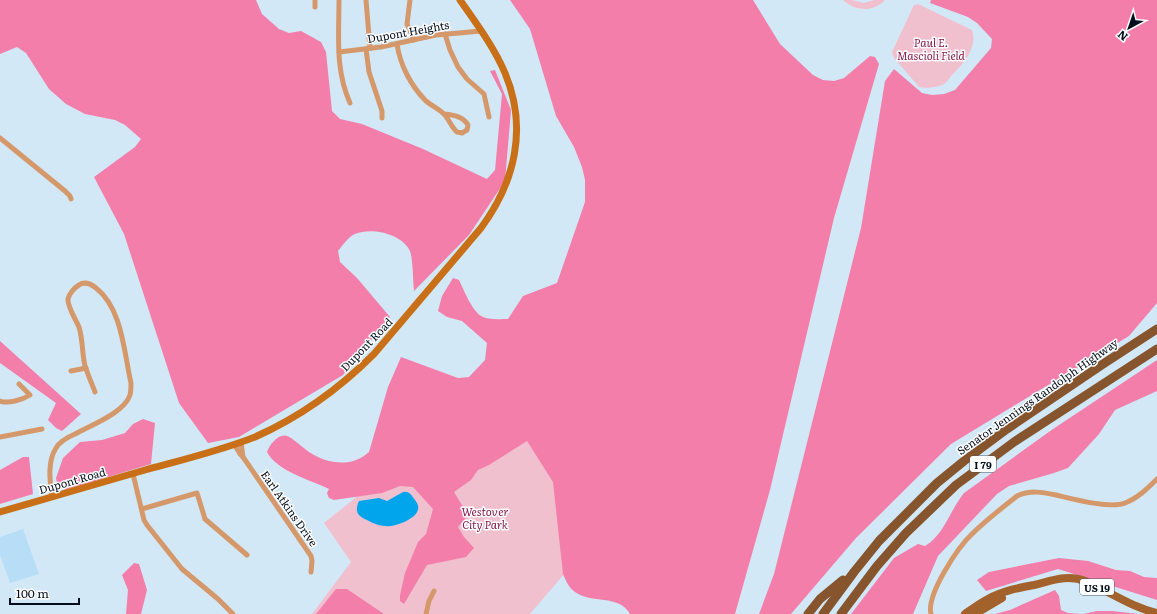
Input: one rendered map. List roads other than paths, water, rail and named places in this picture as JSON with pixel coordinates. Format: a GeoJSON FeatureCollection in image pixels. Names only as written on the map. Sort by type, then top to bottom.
{"type":"FeatureCollection","features":[{"type":"Feature","properties":{"kind":"highway","name":"Senator Jennings Randolph Highway"},"geometry":{"type":"LineString","coordinates":[[823,614],[879,541],[937,484],[964,461],[1007,429],[1090,372],[1157,329]]}},
{"type":"Feature","properties":{"kind":"highway","name":"I 79"},"geometry":{"type":"LineString","coordinates":[[841,614],[877,566],[906,533],[956,485],[1014,442],[1157,349]]}},
{"type":"Feature","properties":{"kind":"highway"},"geometry":{"type":"LineString","coordinates":[[808,614],[820,599],[854,572]]}},
{"type":"Feature","properties":{"kind":"main road","name":"US 19"},"geometry":{"type":"LineString","coordinates":[[978,612],[1000,599],[1034,585],[1055,579],[1077,579],[1085,581],[1133,604],[1157,613]]}},
{"type":"Feature","properties":{"kind":"main road","name":"US 19"},"geometry":{"type":"LineString","coordinates":[[965,614],[988,598],[1016,588],[1034,585]]}},
{"type":"Feature","properties":{"kind":"street"},"geometry":{"type":"LineString","coordinates":[[315,0],[315,7]]}},
{"type":"Feature","properties":{"kind":"street"},"geometry":{"type":"LineString","coordinates":[[339,0],[339,52],[341,77],[350,103]]}},
{"type":"Feature","properties":{"kind":"street"},"geometry":{"type":"LineString","coordinates":[[366,0],[368,48],[367,67],[382,111],[382,118]]}},
{"type":"Feature","properties":{"kind":"street"},"geometry":{"type":"LineString","coordinates":[[410,0],[407,24],[414,40]]}},
{"type":"Feature","properties":{"kind":"street","name":"Dupont Road"},"geometry":{"type":"LineString","coordinates":[[0,512],[255,437],[292,418],[316,403],[356,372],[374,354],[493,212],[504,190],[513,162],[516,122],[513,98],[505,72],[481,31],[460,0]]}},
{"type":"Feature","properties":{"kind":"street","name":"Dupont Heights"},"geometry":{"type":"LineString","coordinates":[[339,52],[397,44],[445,34],[481,31]]}},
{"type":"Feature","properties":{"kind":"street"},"geometry":{"type":"LineString","coordinates":[[445,34],[450,50],[458,67],[484,94],[489,116]]}},
{"type":"Feature","properties":{"kind":"street"},"geometry":{"type":"LineString","coordinates":[[397,44],[403,66],[414,86],[427,102],[444,114],[456,132],[462,133],[467,130],[468,125],[465,120],[457,116],[444,114]]}},
{"type":"Feature","properties":{"kind":"street"},"geometry":{"type":"LineString","coordinates":[[0,138],[65,191],[71,199]]}},
{"type":"Feature","properties":{"kind":"street"},"geometry":{"type":"LineString","coordinates":[[52,497],[50,476],[55,449],[65,439],[110,415],[121,407],[126,402],[131,391],[131,383],[120,329],[113,309],[107,298],[98,290],[87,283],[82,283],[74,288],[68,299],[68,303],[79,328],[86,368],[95,392]]}},
{"type":"Feature","properties":{"kind":"street"},"geometry":{"type":"LineString","coordinates":[[71,371],[86,368]]}},
{"type":"Feature","properties":{"kind":"street"},"geometry":{"type":"LineString","coordinates":[[0,401],[5,402],[24,399],[30,395],[19,384]]}},
{"type":"Feature","properties":{"kind":"street"},"geometry":{"type":"LineString","coordinates":[[0,437],[42,429]]}},
{"type":"Feature","properties":{"kind":"street","name":"Earl Atkins Drive"},"geometry":{"type":"LineString","coordinates":[[237,443],[243,457],[311,556],[311,572]]}},
{"type":"Feature","properties":{"kind":"street"},"geometry":{"type":"LineString","coordinates":[[133,474],[144,520],[147,525],[178,565],[218,599],[233,614]]}},
{"type":"Feature","properties":{"kind":"street"},"geometry":{"type":"LineString","coordinates":[[931,614],[930,606],[934,592],[965,541],[1017,496],[1024,493],[1040,492],[1113,505],[1124,503],[1138,497],[1157,479]]}},
{"type":"Feature","properties":{"kind":"street"},"geometry":{"type":"LineString","coordinates":[[142,509],[197,493],[205,519],[247,555]]}},
{"type":"Feature","properties":{"kind":"street"},"geometry":{"type":"LineString","coordinates":[[426,614],[429,601],[434,591]]}},
{"type":"Feature","properties":{"kind":"water"},"geometry":{"type":"Polygon","coordinates":[[[403,492],[410,494],[418,505],[416,514],[407,521],[391,526],[382,526],[359,515],[357,511],[359,501],[379,498],[387,501],[403,492]]]}},
{"type":"Feature","properties":{"kind":"park label","name":"Paul E. Mascioli Field"},"geometry":{"type":"Point","coordinates":[931,48]}},
{"type":"Feature","properties":{"kind":"park label","name":"Westover City Park"},"geometry":{"type":"Point","coordinates":[485,517]}}]}
